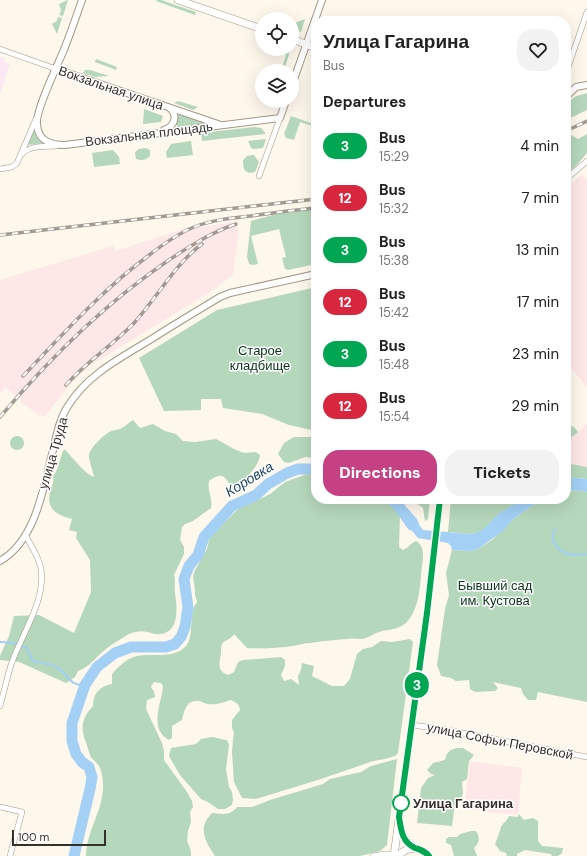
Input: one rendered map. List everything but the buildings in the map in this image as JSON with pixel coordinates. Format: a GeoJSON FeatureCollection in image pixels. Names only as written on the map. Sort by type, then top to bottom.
{"type":"FeatureCollection","features":[{"type":"Feature","properties":{"kind":"main road"},"geometry":{"type":"LineString","coordinates":[[178,0],[255,27]]}},
{"type":"Feature","properties":{"kind":"main road"},"geometry":{"type":"LineString","coordinates":[[299,41],[311,46]]}},
{"type":"Feature","properties":{"kind":"main road"},"geometry":{"type":"LineString","coordinates":[[395,855],[440,504]]}},
{"type":"Feature","properties":{"kind":"main road"},"geometry":{"type":"LineString","coordinates":[[399,817],[401,832],[404,839],[410,845],[429,856]]}},
{"type":"Feature","properties":{"kind":"main road"},"geometry":{"type":"LineString","coordinates":[[395,855],[404,850],[417,848]]}},
{"type":"Feature","properties":{"kind":"street"},"geometry":{"type":"LineString","coordinates":[[0,169],[15,165],[20,156],[37,118],[82,0]]}},
{"type":"Feature","properties":{"kind":"street"},"geometry":{"type":"LineString","coordinates":[[317,16],[322,0]]}},
{"type":"Feature","properties":{"kind":"street"},"geometry":{"type":"LineString","coordinates":[[571,58],[587,12]]}},
{"type":"Feature","properties":{"kind":"street"},"geometry":{"type":"LineString","coordinates":[[299,66],[311,32]]}},
{"type":"Feature","properties":{"kind":"street","name":"Вокзальная улица"},"geometry":{"type":"LineString","coordinates":[[0,49],[222,125]]}},
{"type":"Feature","properties":{"kind":"street"},"geometry":{"type":"LineString","coordinates":[[571,90],[587,85]]}},
{"type":"Feature","properties":{"kind":"street"},"geometry":{"type":"LineString","coordinates":[[571,92],[576,87]]}},
{"type":"Feature","properties":{"kind":"street"},"geometry":{"type":"LineString","coordinates":[[155,133],[168,128],[172,124],[175,119],[175,115],[170,108]]}},
{"type":"Feature","properties":{"kind":"street"},"geometry":{"type":"LineString","coordinates":[[259,176],[284,108]]}},
{"type":"Feature","properties":{"kind":"street","name":"Вокзальная площадь"},"geometry":{"type":"LineString","coordinates":[[37,118],[38,131],[43,139],[51,144],[65,145],[280,118]]}},
{"type":"Feature","properties":{"kind":"street"},"geometry":{"type":"LineString","coordinates":[[20,156],[27,149],[31,148],[65,145]]}},
{"type":"Feature","properties":{"kind":"street"},"geometry":{"type":"LineString","coordinates":[[571,174],[587,160]]}},
{"type":"Feature","properties":{"kind":"street","name":"улица Труда"},"geometry":{"type":"LineString","coordinates":[[0,561],[17,548],[26,536],[37,510],[63,414],[79,391],[108,365],[226,295],[311,275]]}},
{"type":"Feature","properties":{"kind":"street"},"geometry":{"type":"LineString","coordinates":[[0,706],[11,665],[36,607],[42,579],[38,559],[26,536]]}},
{"type":"Feature","properties":{"kind":"street","name":"улица Софьи Перовской"},"geometry":{"type":"LineString","coordinates":[[412,725],[447,730],[587,757]]}},
{"type":"Feature","properties":{"kind":"street"},"geometry":{"type":"LineString","coordinates":[[0,807],[22,812],[10,856]]}},
{"type":"Feature","properties":{"kind":"street"},"geometry":{"type":"LineString","coordinates":[[374,856],[385,854],[395,855]]}},
{"type":"Feature","properties":{"kind":"shaded area"},"geometry":{"type":"Polygon","coordinates":[[[0,57],[5,58],[4,62],[10,64],[0,94],[0,57]]]}},
{"type":"Feature","properties":{"kind":"shaded area"},"geometry":{"type":"Polygon","coordinates":[[[582,175],[587,180],[587,388],[571,367],[571,184],[582,175]]]}},
{"type":"Feature","properties":{"kind":"shaded area"},"geometry":{"type":"Polygon","coordinates":[[[235,222],[239,231],[233,275],[210,292],[91,365],[73,381],[45,416],[40,416],[21,402],[19,397],[17,399],[12,392],[4,387],[4,391],[0,392],[0,280],[113,246],[116,251],[190,227],[194,228],[235,222]]]}},
{"type":"Feature","properties":{"kind":"shaded area"},"geometry":{"type":"Polygon","coordinates":[[[587,424],[587,467],[571,464],[571,438],[587,424]]]}},
{"type":"Feature","properties":{"kind":"shaded area"},"geometry":{"type":"Polygon","coordinates":[[[470,761],[522,768],[518,815],[464,809],[470,761]]]}},
{"type":"Feature","properties":{"kind":"green space"},"geometry":{"type":"Polygon","coordinates":[[[68,0],[63,16],[59,15],[61,11],[59,4],[68,0]]]}},
{"type":"Feature","properties":{"kind":"green space"},"geometry":{"type":"Polygon","coordinates":[[[157,0],[196,12],[195,15],[156,1],[157,0]]]}},
{"type":"Feature","properties":{"kind":"green space"},"geometry":{"type":"Polygon","coordinates":[[[58,17],[62,18],[57,34],[52,24],[57,21],[58,17]]]}},
{"type":"Feature","properties":{"kind":"green space"},"geometry":{"type":"Polygon","coordinates":[[[305,19],[301,32],[299,31],[299,21],[305,19]]]}},
{"type":"Feature","properties":{"kind":"green space"},"geometry":{"type":"Polygon","coordinates":[[[286,56],[288,56],[286,64],[283,64],[286,56]]]}},
{"type":"Feature","properties":{"kind":"green space"},"geometry":{"type":"Polygon","coordinates":[[[96,59],[117,67],[116,70],[95,62],[96,59]]]}},
{"type":"Feature","properties":{"kind":"green space"},"geometry":{"type":"Polygon","coordinates":[[[85,70],[90,70],[109,76],[95,77],[83,73],[85,70]]]}},
{"type":"Feature","properties":{"kind":"green space"},"geometry":{"type":"Polygon","coordinates":[[[587,93],[587,110],[571,118],[571,100],[587,93]]]}},
{"type":"Feature","properties":{"kind":"green space"},"geometry":{"type":"Polygon","coordinates":[[[178,101],[198,107],[193,110],[174,103],[178,101]]]}},
{"type":"Feature","properties":{"kind":"green space"},"geometry":{"type":"Polygon","coordinates":[[[144,109],[163,116],[161,122],[143,124],[144,109]]]}},
{"type":"Feature","properties":{"kind":"green space"},"geometry":{"type":"Polygon","coordinates":[[[181,114],[213,124],[179,128],[176,124],[176,120],[177,116],[181,114]]]}},
{"type":"Feature","properties":{"kind":"green space"},"geometry":{"type":"Polygon","coordinates":[[[291,116],[311,123],[311,125],[300,122],[294,140],[286,138],[284,134],[291,116]]]}},
{"type":"Feature","properties":{"kind":"green space"},"geometry":{"type":"Polygon","coordinates":[[[254,127],[261,128],[266,134],[202,141],[201,133],[254,127]]]}},
{"type":"Feature","properties":{"kind":"green space"},"geometry":{"type":"Polygon","coordinates":[[[33,130],[38,139],[45,143],[27,145],[33,130]]]}},
{"type":"Feature","properties":{"kind":"green space"},"geometry":{"type":"Polygon","coordinates":[[[587,134],[587,153],[571,171],[571,135],[578,139],[587,134]]]}},
{"type":"Feature","properties":{"kind":"green space"},"geometry":{"type":"Polygon","coordinates":[[[266,139],[263,148],[254,149],[251,148],[248,141],[266,139]]]}},
{"type":"Feature","properties":{"kind":"green space"},"geometry":{"type":"Polygon","coordinates":[[[191,141],[193,155],[167,158],[166,152],[171,144],[191,141]]]}},
{"type":"Feature","properties":{"kind":"green space"},"geometry":{"type":"Polygon","coordinates":[[[145,148],[150,150],[150,156],[144,160],[136,159],[135,152],[139,149],[145,148]]]}},
{"type":"Feature","properties":{"kind":"green space"},"geometry":{"type":"Polygon","coordinates":[[[113,150],[119,157],[120,164],[94,167],[92,153],[113,150]]]}},
{"type":"Feature","properties":{"kind":"green space"},"geometry":{"type":"Polygon","coordinates":[[[254,155],[259,162],[255,172],[248,173],[244,168],[243,160],[247,156],[254,155]]]}},
{"type":"Feature","properties":{"kind":"green space"},"geometry":{"type":"Polygon","coordinates":[[[311,210],[311,265],[288,270],[285,269],[282,258],[286,257],[279,229],[251,236],[258,264],[249,264],[247,257],[251,221],[276,214],[311,210]]]}},
{"type":"Feature","properties":{"kind":"green space","name":"Старое кладбище"},"geometry":{"type":"Polygon","coordinates":[[[311,288],[311,430],[289,425],[262,414],[223,408],[221,399],[201,399],[201,410],[164,411],[139,358],[217,310],[311,288]]]}},
{"type":"Feature","properties":{"kind":"green space"},"geometry":{"type":"Polygon","coordinates":[[[133,420],[140,428],[153,424],[165,431],[176,434],[183,441],[195,442],[216,439],[244,453],[256,452],[260,455],[256,466],[241,487],[232,487],[223,476],[217,476],[209,481],[211,508],[182,527],[180,540],[184,547],[184,554],[174,575],[176,618],[174,624],[171,629],[160,634],[141,631],[127,635],[111,645],[85,668],[78,671],[75,677],[66,683],[19,662],[0,660],[0,656],[9,636],[14,616],[39,615],[74,633],[91,592],[90,560],[76,538],[77,532],[69,530],[72,519],[60,515],[52,509],[50,505],[49,495],[53,483],[53,476],[57,470],[64,449],[82,468],[94,477],[89,458],[92,449],[108,433],[122,428],[133,420]]]}},
{"type":"Feature","properties":{"kind":"green space"},"geometry":{"type":"Polygon","coordinates":[[[571,426],[574,427],[578,432],[571,438],[571,426]]]}},
{"type":"Feature","properties":{"kind":"green space"},"geometry":{"type":"Polygon","coordinates":[[[14,436],[20,436],[24,440],[24,446],[20,450],[14,450],[10,446],[10,440],[14,436]]]}},
{"type":"Feature","properties":{"kind":"green space"},"geometry":{"type":"Polygon","coordinates":[[[294,437],[311,437],[311,458],[305,457],[289,463],[284,462],[278,454],[284,443],[294,437]]]}},
{"type":"Feature","properties":{"kind":"green space"},"geometry":{"type":"Polygon","coordinates":[[[571,464],[587,467],[587,479],[571,477],[571,464]]]}},
{"type":"Feature","properties":{"kind":"green space"},"geometry":{"type":"Polygon","coordinates":[[[311,474],[311,504],[392,504],[400,515],[399,547],[403,550],[416,541],[422,547],[423,551],[419,593],[414,612],[407,622],[401,627],[379,632],[362,639],[306,643],[282,647],[247,648],[234,634],[222,644],[219,664],[220,669],[228,675],[234,672],[238,662],[243,660],[281,657],[285,660],[285,666],[281,675],[284,681],[291,679],[299,685],[298,676],[302,663],[314,666],[312,676],[332,686],[344,686],[350,679],[357,654],[363,649],[372,647],[381,641],[392,642],[410,639],[413,642],[398,753],[395,756],[373,761],[256,799],[242,798],[234,782],[232,752],[234,733],[232,728],[232,720],[240,710],[238,704],[230,700],[213,704],[193,701],[186,708],[182,720],[172,726],[172,738],[169,740],[159,729],[158,722],[163,686],[161,683],[154,682],[151,686],[155,697],[147,700],[146,709],[162,743],[164,760],[192,801],[193,807],[190,812],[191,822],[187,841],[191,851],[191,856],[86,856],[87,845],[100,806],[103,786],[101,769],[90,756],[83,734],[84,720],[93,706],[94,697],[101,688],[112,684],[112,674],[126,661],[143,655],[167,655],[179,651],[188,644],[191,632],[192,613],[197,602],[193,578],[194,572],[207,549],[209,540],[239,508],[270,494],[285,482],[311,474]]]}},
{"type":"Feature","properties":{"kind":"green space","name":"Бывший сад им. Кустова"},"geometry":{"type":"Polygon","coordinates":[[[571,490],[587,492],[587,702],[538,692],[536,700],[528,700],[523,694],[521,688],[493,682],[498,688],[495,691],[475,692],[470,689],[469,680],[456,681],[451,678],[441,676],[437,665],[445,609],[449,595],[446,573],[452,550],[471,551],[478,549],[492,540],[512,520],[535,504],[571,504],[571,490]]]}},
{"type":"Feature","properties":{"kind":"green space"},"geometry":{"type":"Polygon","coordinates":[[[418,504],[430,504],[428,519],[425,521],[423,508],[418,504]]]}},
{"type":"Feature","properties":{"kind":"green space"},"geometry":{"type":"Polygon","coordinates":[[[451,504],[514,504],[500,513],[481,532],[470,534],[448,532],[451,504]]]}},
{"type":"Feature","properties":{"kind":"green space"},"geometry":{"type":"Polygon","coordinates":[[[211,737],[227,740],[229,745],[226,769],[233,799],[232,805],[225,809],[218,809],[201,799],[180,775],[169,756],[171,748],[196,744],[201,739],[211,737]]]}},
{"type":"Feature","properties":{"kind":"green space"},"geometry":{"type":"Polygon","coordinates":[[[457,748],[463,748],[474,755],[469,761],[467,779],[462,782],[463,793],[460,802],[455,803],[452,826],[417,823],[421,788],[428,778],[435,775],[431,774],[427,770],[433,763],[445,760],[449,752],[457,748]]]}},
{"type":"Feature","properties":{"kind":"green space"},"geometry":{"type":"Polygon","coordinates":[[[397,759],[387,845],[380,851],[360,856],[215,856],[208,845],[204,834],[204,829],[207,819],[212,813],[226,814],[232,812],[237,807],[252,807],[323,784],[330,779],[361,772],[371,766],[397,759]]]}},
{"type":"Feature","properties":{"kind":"green space"},"geometry":{"type":"Polygon","coordinates":[[[519,814],[524,820],[533,818],[538,821],[538,841],[542,846],[563,848],[562,853],[558,856],[552,856],[551,854],[525,850],[517,854],[517,856],[507,856],[506,853],[500,851],[495,844],[501,827],[509,816],[518,817],[519,814]]]}},
{"type":"Feature","properties":{"kind":"green space"},"geometry":{"type":"Polygon","coordinates":[[[476,831],[478,835],[479,840],[474,848],[477,856],[454,856],[451,845],[446,843],[446,839],[449,837],[457,837],[460,834],[476,831]]]}},
{"type":"Feature","properties":{"kind":"water"},"geometry":{"type":"Polygon","coordinates":[[[571,477],[587,479],[587,492],[571,490],[571,477]]]}},
{"type":"Feature","properties":{"kind":"water"},"geometry":{"type":"Polygon","coordinates":[[[514,504],[535,504],[512,520],[503,531],[478,549],[471,551],[452,550],[448,543],[418,538],[401,518],[407,508],[417,519],[423,530],[470,534],[484,529],[500,513],[514,504]]]}},
{"type":"Feature","properties":{"kind":"waterway","name":"Коровка"},"geometry":{"type":"LineString","coordinates":[[74,856],[92,777],[89,767],[82,762],[76,754],[72,741],[72,723],[85,685],[97,667],[115,653],[131,647],[166,647],[175,644],[181,637],[185,627],[188,607],[184,579],[189,566],[198,555],[204,537],[232,506],[256,495],[268,484],[287,473],[298,469],[311,469]]}},
{"type":"Feature","properties":{"kind":"waterway","name":"Коровка"},"geometry":{"type":"LineString","coordinates":[[397,504],[412,525]]}},
{"type":"Feature","properties":{"kind":"waterway"},"geometry":{"type":"LineString","coordinates":[[555,529],[553,533],[553,541],[561,550],[570,555],[587,554]]}},
{"type":"Feature","properties":{"kind":"waterway"},"geometry":{"type":"LineString","coordinates":[[0,642],[15,643],[26,647],[33,661],[54,666],[63,672],[71,681],[79,685],[85,685]]}},
{"type":"Feature","properties":{"kind":"railway"},"geometry":{"type":"LineString","coordinates":[[571,129],[587,121]]}},
{"type":"Feature","properties":{"kind":"railway"},"geometry":{"type":"LineString","coordinates":[[0,235],[311,200]]}},
{"type":"Feature","properties":{"kind":"railway"},"geometry":{"type":"LineString","coordinates":[[23,376],[98,298],[131,269],[170,240],[182,233],[194,227],[222,220],[311,209]]}},
{"type":"Feature","properties":{"kind":"railway"},"geometry":{"type":"LineString","coordinates":[[0,417],[38,374],[79,332],[123,294],[185,250],[210,235],[236,224]]}},
{"type":"Feature","properties":{"kind":"railway"},"geometry":{"type":"LineString","coordinates":[[66,385],[134,323],[174,272],[192,252],[202,244]]}},
{"type":"Feature","properties":{"kind":"bus line","name":"3"},"geometry":{"type":"LineString","coordinates":[[429,856],[410,845],[404,839],[401,832],[399,817],[427,613],[439,504]]}},
{"type":"Feature","properties":{"kind":"place","name":"Улица Гагарина"},"geometry":{"type":"Point","coordinates":[401,803]}}]}
